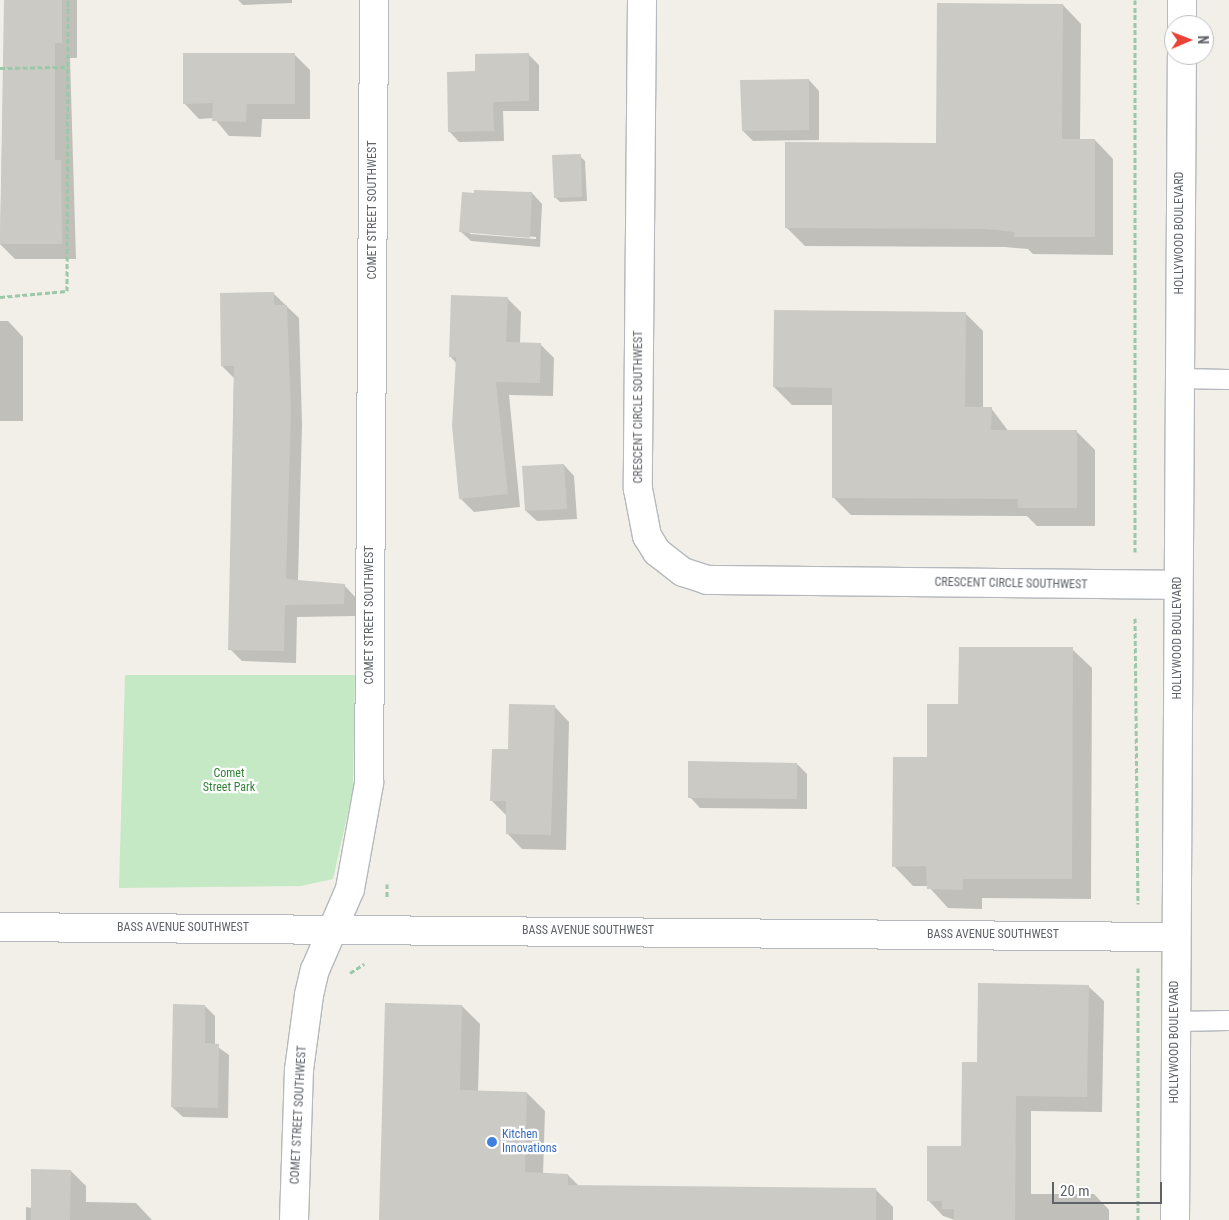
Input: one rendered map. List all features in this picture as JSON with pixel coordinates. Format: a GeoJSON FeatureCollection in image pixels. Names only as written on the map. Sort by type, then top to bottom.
{"type":"FeatureCollection","features":[{"type":"Feature","properties":{"kind":"street","name":"COMET STREET SOUTHWEST"},"geometry":{"type":"LineString","coordinates":[[294,1220],[299,1070],[315,970],[350,889],[369,783],[374,0]]}},
{"type":"Feature","properties":{"kind":"street","name":"CRESCENT CIRCLE SOUTHWEST"},"geometry":{"type":"LineString","coordinates":[[642,0],[638,489],[647,536],[657,552],[683,572],[707,580],[1178,585]]}},
{"type":"Feature","properties":{"kind":"street"},"geometry":{"type":"LineString","coordinates":[[1182,0],[1182,15]]}},
{"type":"Feature","properties":{"kind":"street","name":"HOLLYWOOD BOULEVARD"},"geometry":{"type":"LineString","coordinates":[[1175,1220],[1182,65]]}},
{"type":"Feature","properties":{"kind":"street","name":"BASS AVENUE SOUTHWEST"},"geometry":{"type":"LineString","coordinates":[[0,927],[1176,936]]}},
{"type":"Feature","properties":{"kind":"lane"},"geometry":{"type":"LineString","coordinates":[[1179,378],[1229,379]]}},
{"type":"Feature","properties":{"kind":"lane"},"geometry":{"type":"LineString","coordinates":[[1175,1020],[1229,1020]]}},
{"type":"Feature","properties":{"kind":"path"},"geometry":{"type":"LineString","coordinates":[[0,297],[67,291],[68,0]]}},
{"type":"Feature","properties":{"kind":"path"},"geometry":{"type":"LineString","coordinates":[[1135,0],[1138,1220]]}},
{"type":"Feature","properties":{"kind":"path"},"geometry":{"type":"LineString","coordinates":[[0,68],[68,67]]}},
{"type":"Feature","properties":{"kind":"green space","name":"Comet Street Park"},"geometry":{"type":"Polygon","coordinates":[[[125,675],[355,675],[353,790],[333,879],[301,886],[119,888],[125,675]]]}},
{"type":"Feature","properties":{"kind":"building"},"geometry":{"type":"Polygon","coordinates":[[[4,0],[62,0],[62,43],[55,43],[55,160],[61,160],[62,244],[0,244],[4,0]]]}},
{"type":"Feature","properties":{"kind":"building"},"geometry":{"type":"Polygon","coordinates":[[[937,3],[1063,4],[1062,139],[1095,139],[1095,237],[1014,237],[1014,232],[986,229],[785,228],[785,142],[936,143],[937,3]]]}},
{"type":"Feature","properties":{"kind":"building"},"geometry":{"type":"Polygon","coordinates":[[[183,53],[295,53],[295,104],[247,104],[246,122],[212,121],[213,103],[183,104],[183,53]]]}},
{"type":"Feature","properties":{"kind":"building"},"geometry":{"type":"Polygon","coordinates":[[[529,53],[529,101],[493,102],[494,131],[448,132],[447,72],[475,71],[475,54],[529,53]]]}},
{"type":"Feature","properties":{"kind":"building"},"geometry":{"type":"Polygon","coordinates":[[[809,79],[809,130],[742,131],[740,80],[809,79]]]}},
{"type":"Feature","properties":{"kind":"building"},"geometry":{"type":"Polygon","coordinates":[[[581,154],[582,197],[554,198],[552,155],[581,154]]]}},
{"type":"Feature","properties":{"kind":"building"},"geometry":{"type":"Polygon","coordinates":[[[474,190],[532,192],[530,238],[459,232],[462,192],[474,193],[474,190]]]}},
{"type":"Feature","properties":{"kind":"building"},"geometry":{"type":"Polygon","coordinates":[[[274,292],[274,305],[287,305],[291,412],[286,579],[345,584],[344,604],[285,605],[284,651],[228,650],[234,366],[221,366],[220,293],[274,292]]]}},
{"type":"Feature","properties":{"kind":"building"},"geometry":{"type":"Polygon","coordinates":[[[451,295],[508,297],[506,342],[541,343],[540,383],[496,382],[508,494],[459,499],[452,426],[456,357],[449,357],[451,295]]]}},
{"type":"Feature","properties":{"kind":"building"},"geometry":{"type":"Polygon","coordinates":[[[774,310],[966,312],[965,407],[992,407],[991,430],[1077,430],[1077,508],[1018,508],[1018,499],[832,498],[832,388],[773,387],[774,310]]]}},
{"type":"Feature","properties":{"kind":"building"},"geometry":{"type":"Polygon","coordinates":[[[564,464],[567,509],[525,511],[522,466],[564,464]]]}},
{"type":"Feature","properties":{"kind":"building"},"geometry":{"type":"Polygon","coordinates":[[[959,647],[1073,647],[1072,879],[963,879],[963,890],[927,889],[926,866],[892,867],[893,757],[927,757],[927,704],[958,704],[959,647]]]}},
{"type":"Feature","properties":{"kind":"building"},"geometry":{"type":"Polygon","coordinates":[[[509,704],[555,705],[551,835],[506,834],[506,801],[490,801],[492,749],[508,749],[509,704]]]}},
{"type":"Feature","properties":{"kind":"building"},"geometry":{"type":"Polygon","coordinates":[[[688,761],[797,763],[797,799],[688,798],[688,761]]]}},
{"type":"Feature","properties":{"kind":"building"},"geometry":{"type":"Polygon","coordinates":[[[978,983],[1089,985],[1087,1097],[1016,1096],[1015,1220],[954,1220],[954,1209],[942,1209],[942,1201],[927,1201],[927,1146],[961,1146],[962,1062],[977,1062],[978,983]]]}},
{"type":"Feature","properties":{"kind":"building"},"geometry":{"type":"Polygon","coordinates":[[[385,1003],[462,1005],[460,1090],[527,1092],[525,1172],[568,1174],[568,1185],[876,1188],[876,1220],[379,1220],[385,1003]]]}},
{"type":"Feature","properties":{"kind":"building"},"geometry":{"type":"Polygon","coordinates":[[[173,1004],[205,1005],[205,1043],[219,1044],[218,1108],[171,1107],[173,1004]]]}},
{"type":"Feature","properties":{"kind":"building"},"geometry":{"type":"Polygon","coordinates":[[[31,1169],[71,1170],[70,1220],[31,1220],[31,1169]]]}},
{"type":"Feature","properties":{"kind":"place","name":"Kitchen Innovations"},"geometry":{"type":"Point","coordinates":[492,1142]}}]}
